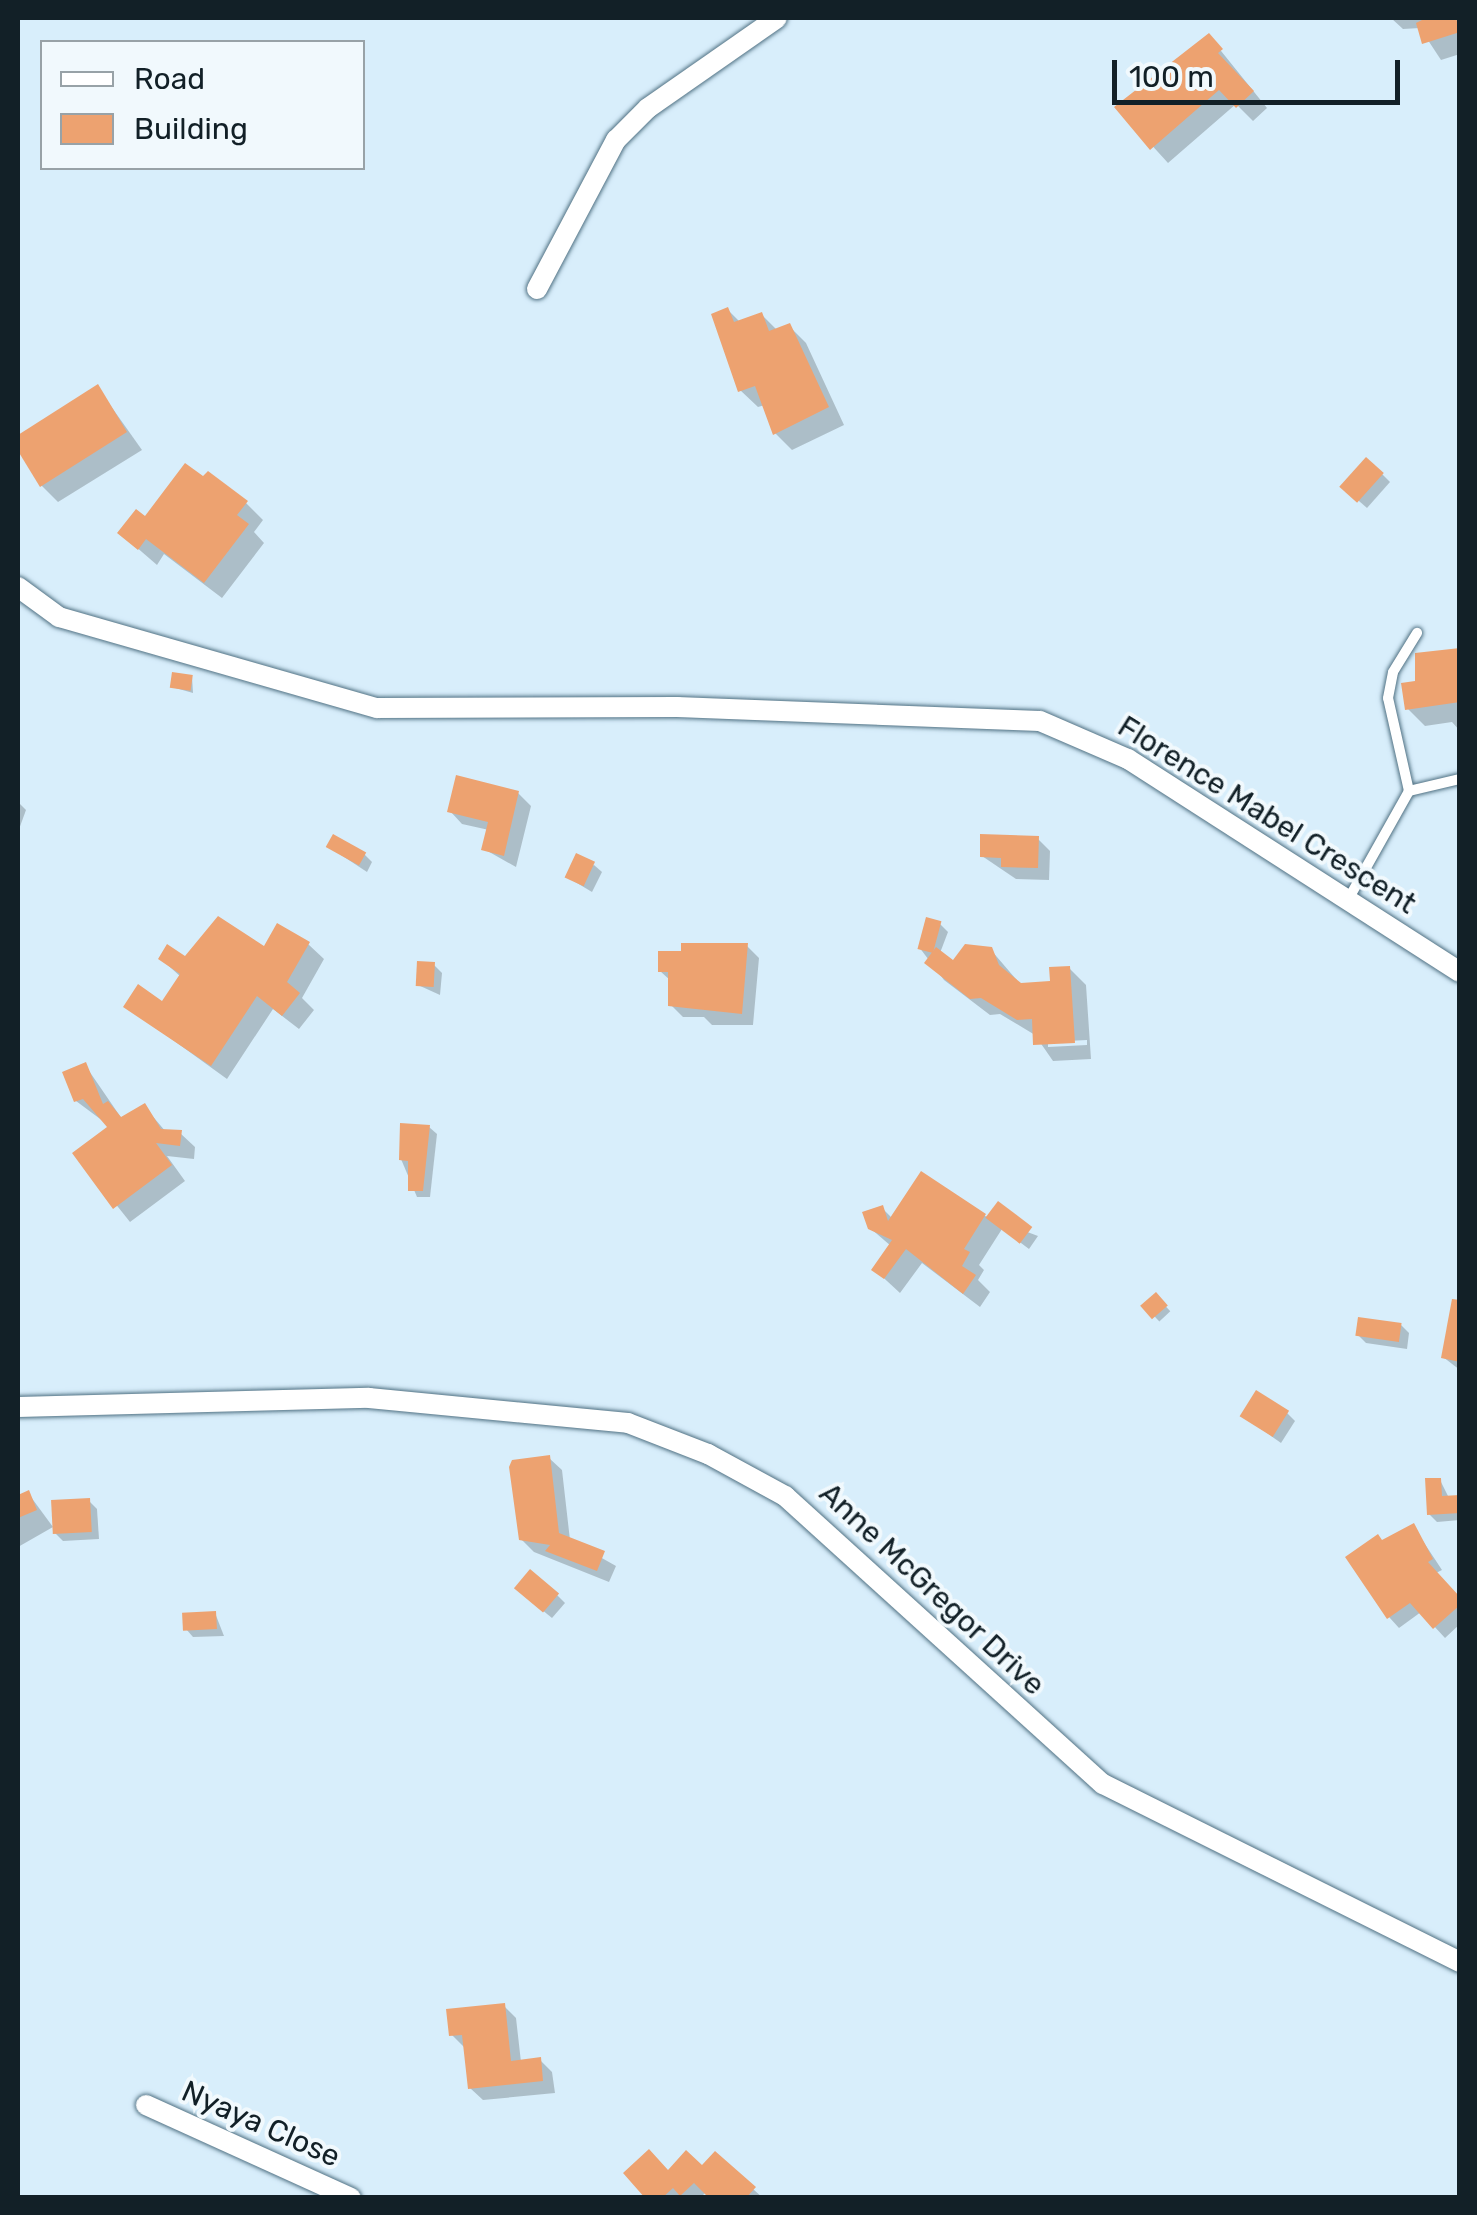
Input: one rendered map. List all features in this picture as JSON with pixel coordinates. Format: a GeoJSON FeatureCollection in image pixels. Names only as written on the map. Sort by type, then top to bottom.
{"type":"FeatureCollection","features":[{"type":"Feature","properties":{"kind":"street"},"geometry":{"type":"LineString","coordinates":[[538,289],[616,140],[648,108],[777,18]]}},
{"type":"Feature","properties":{"kind":"street","name":"Florence Mabel Crescent"},"geometry":{"type":"LineString","coordinates":[[18,587],[59,616],[376,708],[676,707],[1040,722],[1128,759],[1460,972]]}},
{"type":"Feature","properties":{"kind":"street","name":"Anne McGregor Drive"},"geometry":{"type":"LineString","coordinates":[[18,1406],[369,1398],[628,1423],[786,1496],[1103,1784],[1460,1962]]}},
{"type":"Feature","properties":{"kind":"street","name":"Nyaya Close"},"geometry":{"type":"LineString","coordinates":[[146,2105],[351,2198]]}},
{"type":"Feature","properties":{"kind":"lane"},"geometry":{"type":"LineString","coordinates":[[1349,898],[1408,791],[1388,698],[1393,672],[1416,633]]}},
{"type":"Feature","properties":{"kind":"lane"},"geometry":{"type":"LineString","coordinates":[[1408,791],[1460,779]]}},
{"type":"Feature","properties":{"kind":"building"},"geometry":{"type":"Polygon","coordinates":[[[1426,18],[1456,18],[1460,32],[1422,44],[1416,23],[1426,18]]]}},
{"type":"Feature","properties":{"kind":"building"},"geometry":{"type":"Polygon","coordinates":[[[1209,33],[1223,49],[1218,53],[1254,91],[1236,108],[1219,90],[1150,150],[1114,107],[1209,33]]]}},
{"type":"Feature","properties":{"kind":"building"},"geometry":{"type":"Polygon","coordinates":[[[728,307],[734,322],[762,312],[769,331],[790,323],[829,407],[773,435],[755,386],[738,392],[711,314],[728,307]]]}},
{"type":"Feature","properties":{"kind":"building"},"geometry":{"type":"Polygon","coordinates":[[[98,384],[127,432],[40,487],[18,451],[18,435],[98,384]]]}},
{"type":"Feature","properties":{"kind":"building"},"geometry":{"type":"Polygon","coordinates":[[[1366,457],[1384,473],[1357,503],[1339,487],[1366,457]]]}},
{"type":"Feature","properties":{"kind":"building"},"geometry":{"type":"Polygon","coordinates":[[[185,463],[203,476],[208,471],[248,501],[237,515],[249,524],[204,583],[146,539],[138,550],[117,533],[136,509],[145,516],[185,463]]]}},
{"type":"Feature","properties":{"kind":"building"},"geometry":{"type":"Polygon","coordinates":[[[1460,648],[1460,702],[1405,710],[1401,683],[1415,681],[1415,653],[1460,648]]]}},
{"type":"Feature","properties":{"kind":"building"},"geometry":{"type":"Polygon","coordinates":[[[172,672],[193,675],[191,691],[170,688],[172,672]]]}},
{"type":"Feature","properties":{"kind":"building"},"geometry":{"type":"Polygon","coordinates":[[[456,775],[519,791],[504,856],[481,850],[488,822],[447,812],[456,775]]]}},
{"type":"Feature","properties":{"kind":"building"},"geometry":{"type":"Polygon","coordinates":[[[333,834],[366,852],[359,866],[326,847],[333,834]]]}},
{"type":"Feature","properties":{"kind":"building"},"geometry":{"type":"Polygon","coordinates":[[[980,834],[1039,836],[1038,868],[1001,867],[1001,858],[980,857],[980,834]]]}},
{"type":"Feature","properties":{"kind":"building"},"geometry":{"type":"Polygon","coordinates":[[[576,853],[595,862],[584,886],[565,877],[576,853]]]}},
{"type":"Feature","properties":{"kind":"building"},"geometry":{"type":"Polygon","coordinates":[[[218,916],[264,946],[277,923],[310,942],[287,982],[300,993],[282,1016],[257,996],[211,1066],[123,1007],[138,984],[162,1001],[180,974],[158,959],[167,944],[185,956],[218,916]]]}},
{"type":"Feature","properties":{"kind":"building"},"geometry":{"type":"Polygon","coordinates":[[[926,917],[941,921],[933,953],[917,949],[926,917]]]}},
{"type":"Feature","properties":{"kind":"building"},"geometry":{"type":"Polygon","coordinates":[[[681,943],[748,943],[742,1014],[668,1006],[668,972],[658,972],[658,951],[681,951],[681,943]]]}},
{"type":"Feature","properties":{"kind":"building"},"geometry":{"type":"Polygon","coordinates":[[[965,944],[992,947],[999,965],[1021,983],[1050,981],[1049,967],[1070,966],[1075,1043],[1033,1045],[1032,1019],[1017,1020],[981,998],[970,999],[924,963],[936,947],[953,960],[965,944]]]}},
{"type":"Feature","properties":{"kind":"building"},"geometry":{"type":"Polygon","coordinates":[[[417,961],[435,962],[434,987],[416,986],[417,961]]]}},
{"type":"Feature","properties":{"kind":"building"},"geometry":{"type":"Polygon","coordinates":[[[86,1062],[103,1104],[108,1101],[121,1117],[145,1103],[161,1129],[182,1130],[180,1146],[156,1143],[172,1165],[113,1209],[72,1153],[107,1127],[83,1099],[74,1102],[62,1072],[86,1062]]]}},
{"type":"Feature","properties":{"kind":"building"},"geometry":{"type":"Polygon","coordinates":[[[400,1123],[430,1125],[423,1191],[408,1191],[408,1161],[399,1160],[400,1123]]]}},
{"type":"Feature","properties":{"kind":"building"},"geometry":{"type":"Polygon","coordinates":[[[921,1171],[986,1214],[964,1249],[970,1252],[962,1266],[976,1275],[963,1294],[906,1249],[884,1279],[871,1270],[892,1240],[868,1229],[862,1212],[883,1205],[888,1221],[921,1171]]]}},
{"type":"Feature","properties":{"kind":"building"},"geometry":{"type":"Polygon","coordinates":[[[998,1201],[1032,1227],[1020,1244],[985,1218],[998,1201]]]}},
{"type":"Feature","properties":{"kind":"building"},"geometry":{"type":"Polygon","coordinates":[[[1156,1292],[1168,1306],[1152,1319],[1140,1306],[1156,1292]]]}},
{"type":"Feature","properties":{"kind":"building"},"geometry":{"type":"Polygon","coordinates":[[[1452,1299],[1460,1300],[1460,1362],[1441,1358],[1452,1299]]]}},
{"type":"Feature","properties":{"kind":"building"},"geometry":{"type":"Polygon","coordinates":[[[1358,1317],[1402,1323],[1399,1342],[1355,1336],[1358,1317]]]}},
{"type":"Feature","properties":{"kind":"building"},"geometry":{"type":"Polygon","coordinates":[[[1256,1390],[1289,1411],[1273,1437],[1240,1416],[1256,1390]]]}},
{"type":"Feature","properties":{"kind":"building"},"geometry":{"type":"Polygon","coordinates":[[[550,1455],[559,1533],[605,1551],[597,1571],[545,1551],[550,1545],[519,1540],[509,1467],[512,1460],[550,1455]]]}},
{"type":"Feature","properties":{"kind":"building"},"geometry":{"type":"Polygon","coordinates":[[[1425,1478],[1441,1478],[1442,1496],[1460,1495],[1460,1513],[1427,1515],[1425,1478]]]}},
{"type":"Feature","properties":{"kind":"building"},"geometry":{"type":"Polygon","coordinates":[[[29,1490],[37,1510],[18,1518],[18,1495],[29,1490]]]}},
{"type":"Feature","properties":{"kind":"building"},"geometry":{"type":"Polygon","coordinates":[[[90,1498],[92,1532],[53,1534],[51,1500],[90,1498]]]}},
{"type":"Feature","properties":{"kind":"building"},"geometry":{"type":"Polygon","coordinates":[[[1414,1523],[1433,1559],[1428,1562],[1460,1597],[1460,1605],[1433,1629],[1410,1603],[1387,1619],[1345,1557],[1378,1534],[1382,1540],[1414,1523]]]}},
{"type":"Feature","properties":{"kind":"building"},"geometry":{"type":"Polygon","coordinates":[[[530,1569],[559,1593],[543,1613],[514,1588],[530,1569]]]}},
{"type":"Feature","properties":{"kind":"building"},"geometry":{"type":"Polygon","coordinates":[[[216,1611],[217,1629],[183,1631],[182,1613],[216,1611]]]}},
{"type":"Feature","properties":{"kind":"building"},"geometry":{"type":"Polygon","coordinates":[[[505,2003],[511,2061],[541,2057],[543,2081],[468,2089],[462,2035],[449,2036],[446,2009],[505,2003]]]}},
{"type":"Feature","properties":{"kind":"building"},"geometry":{"type":"Polygon","coordinates":[[[649,2149],[668,2170],[686,2150],[702,2165],[715,2151],[756,2187],[746,2198],[709,2198],[694,2183],[680,2196],[673,2188],[662,2198],[645,2198],[623,2173],[649,2149]]]}}]}
